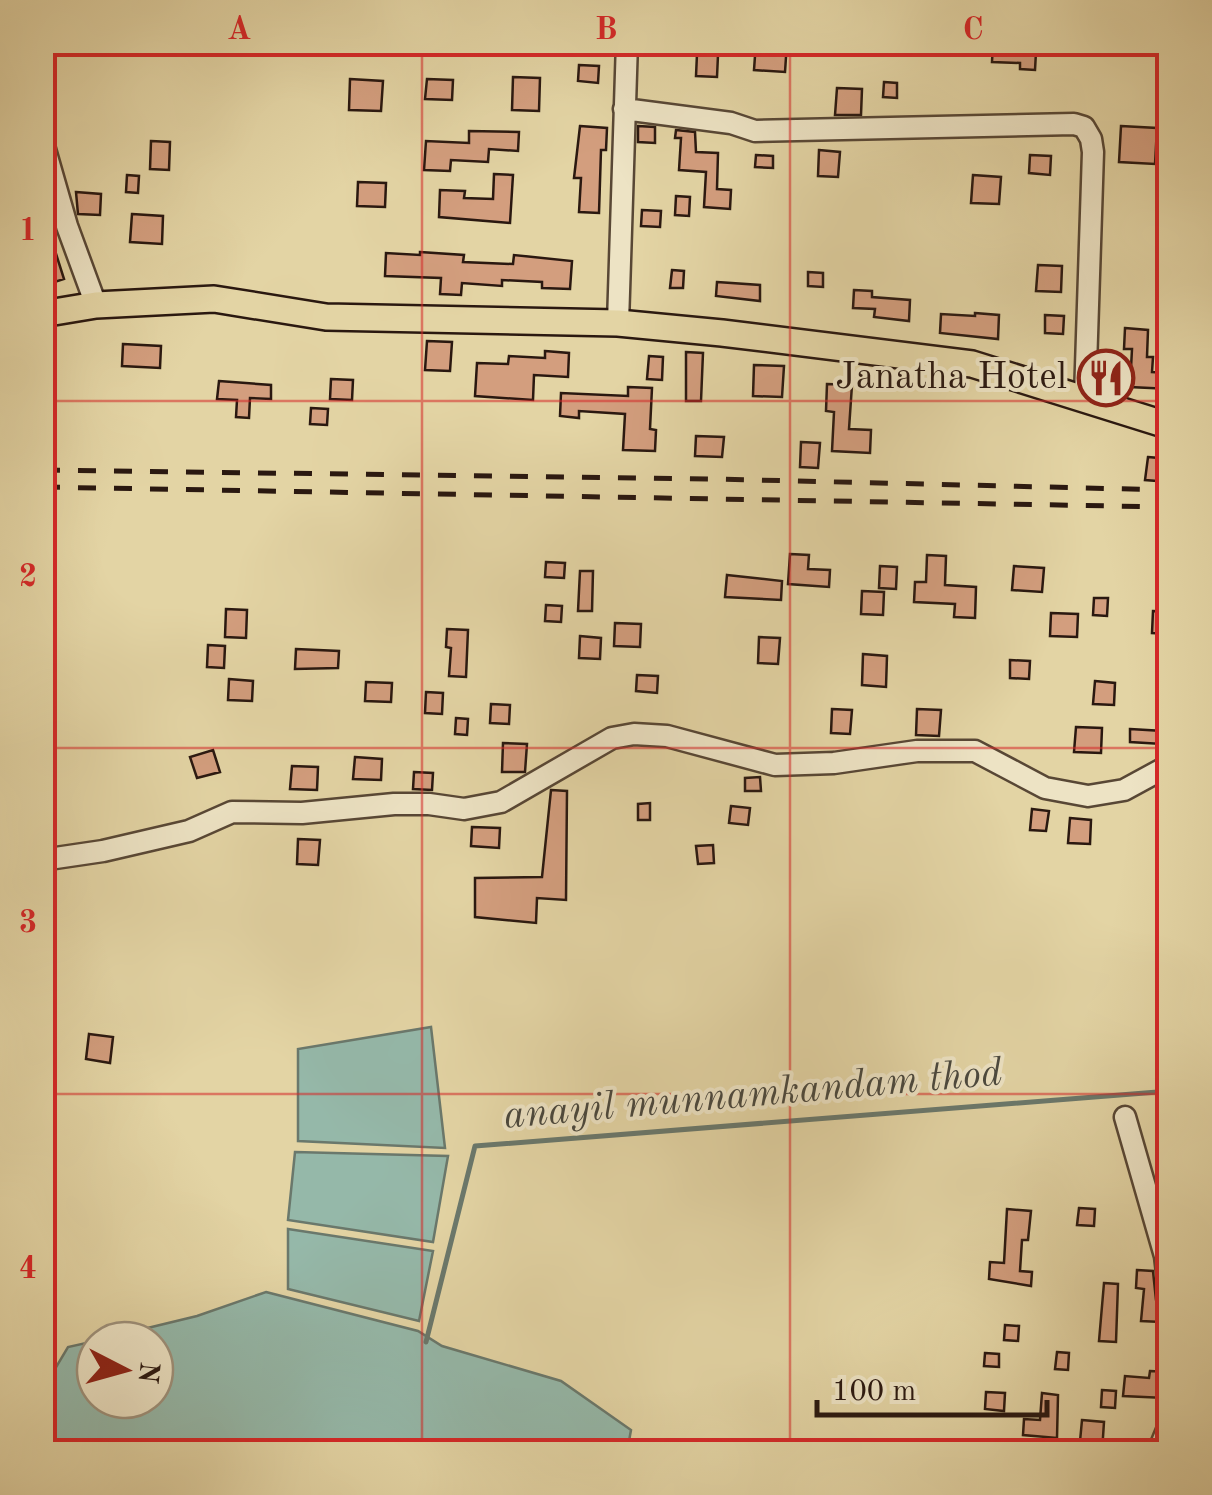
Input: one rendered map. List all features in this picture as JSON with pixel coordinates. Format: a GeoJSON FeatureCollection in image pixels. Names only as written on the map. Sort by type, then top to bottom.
{"type":"FeatureCollection","features":[{"type":"Feature","properties":{"kind":"main road"},"geometry":{"type":"LineString","coordinates":[[42,314],[96,305],[214,299],[326,316],[618,323],[722,332],[972,364],[1170,426]]}},
{"type":"Feature","properties":{"kind":"street"},"geometry":{"type":"LineString","coordinates":[[618,323],[627,42]]}},
{"type":"Feature","properties":{"kind":"street"},"geometry":{"type":"LineString","coordinates":[[624,108],[755,130],[1074,124],[1084,127],[1092,139],[1093,152],[1086,398]]}},
{"type":"Feature","properties":{"kind":"street"},"geometry":{"type":"LineString","coordinates":[[42,139],[67,226],[96,305]]}},
{"type":"Feature","properties":{"kind":"street"},"geometry":{"type":"LineString","coordinates":[[42,860],[190,831],[232,812],[302,813],[394,804],[464,809],[502,802],[612,738],[634,734],[667,736],[775,765],[834,762],[917,750],[975,751],[1045,788],[1088,796],[1124,790],[1170,765]]}},
{"type":"Feature","properties":{"kind":"street"},"geometry":{"type":"LineString","coordinates":[[1124,1117],[1165,1256],[1170,1298]]}},
{"type":"Feature","properties":{"kind":"street"},"geometry":{"type":"LineString","coordinates":[[1158,1452],[1170,1423]]}},
{"type":"Feature","properties":{"kind":"shaded area"},"geometry":{"type":"Polygon","coordinates":[[[431,1027],[445,1148],[298,1141],[298,1049],[431,1027]]]}},
{"type":"Feature","properties":{"kind":"shaded area"},"geometry":{"type":"Polygon","coordinates":[[[295,1152],[448,1156],[433,1242],[288,1220],[295,1152]]]}},
{"type":"Feature","properties":{"kind":"shaded area"},"geometry":{"type":"Polygon","coordinates":[[[288,1229],[433,1251],[419,1321],[288,1289],[288,1229]]]}},
{"type":"Feature","properties":{"kind":"shaded area"},"geometry":{"type":"Polygon","coordinates":[[[266,1292],[418,1331],[442,1346],[561,1381],[631,1430],[627,1452],[43,1452],[43,1389],[68,1347],[75,1345],[75,1420],[175,1420],[175,1321],[266,1292]]]}},
{"type":"Feature","properties":{"kind":"building"},"geometry":{"type":"Polygon","coordinates":[[[756,42],[787,42],[785,72],[754,70],[756,42]]]}},
{"type":"Feature","properties":{"kind":"building"},"geometry":{"type":"Polygon","coordinates":[[[993,42],[1010,43],[1009,50],[1036,52],[1035,70],[1020,69],[1020,63],[992,62],[993,42]]]}},
{"type":"Feature","properties":{"kind":"building"},"geometry":{"type":"Polygon","coordinates":[[[697,54],[718,55],[717,77],[696,76],[697,54]]]}},
{"type":"Feature","properties":{"kind":"building"},"geometry":{"type":"Polygon","coordinates":[[[579,65],[599,66],[598,83],[578,81],[579,65]]]}},
{"type":"Feature","properties":{"kind":"building"},"geometry":{"type":"Polygon","coordinates":[[[513,77],[540,78],[539,111],[512,110],[513,77]]]}},
{"type":"Feature","properties":{"kind":"building"},"geometry":{"type":"Polygon","coordinates":[[[350,79],[383,81],[381,111],[349,110],[350,79]]]}},
{"type":"Feature","properties":{"kind":"building"},"geometry":{"type":"Polygon","coordinates":[[[427,79],[453,80],[452,100],[425,99],[427,79]]]}},
{"type":"Feature","properties":{"kind":"building"},"geometry":{"type":"Polygon","coordinates":[[[884,82],[897,83],[897,98],[883,97],[884,82]]]}},
{"type":"Feature","properties":{"kind":"building"},"geometry":{"type":"Polygon","coordinates":[[[837,88],[862,89],[861,115],[835,115],[837,88]]]}},
{"type":"Feature","properties":{"kind":"building"},"geometry":{"type":"Polygon","coordinates":[[[580,126],[607,128],[606,150],[601,150],[599,213],[579,212],[581,178],[574,178],[580,126]]]}},
{"type":"Feature","properties":{"kind":"building"},"geometry":{"type":"Polygon","coordinates":[[[638,126],[655,127],[655,143],[638,142],[638,126]]]}},
{"type":"Feature","properties":{"kind":"building"},"geometry":{"type":"Polygon","coordinates":[[[1121,126],[1157,128],[1155,164],[1119,162],[1121,126]]]}},
{"type":"Feature","properties":{"kind":"building"},"geometry":{"type":"Polygon","coordinates":[[[676,130],[695,132],[696,152],[718,153],[717,189],[731,190],[730,209],[704,207],[706,172],[679,170],[681,138],[675,138],[676,130]]]}},
{"type":"Feature","properties":{"kind":"building"},"geometry":{"type":"Polygon","coordinates":[[[469,131],[519,132],[518,151],[489,149],[488,162],[451,160],[450,171],[424,170],[426,141],[469,143],[469,131]]]}},
{"type":"Feature","properties":{"kind":"building"},"geometry":{"type":"Polygon","coordinates":[[[151,141],[170,142],[169,170],[150,169],[151,141]]]}},
{"type":"Feature","properties":{"kind":"building"},"geometry":{"type":"Polygon","coordinates":[[[819,150],[840,152],[838,177],[818,176],[819,150]]]}},
{"type":"Feature","properties":{"kind":"building"},"geometry":{"type":"Polygon","coordinates":[[[756,155],[773,156],[773,168],[755,167],[756,155]]]}},
{"type":"Feature","properties":{"kind":"building"},"geometry":{"type":"Polygon","coordinates":[[[1030,155],[1051,156],[1050,175],[1029,173],[1030,155]]]}},
{"type":"Feature","properties":{"kind":"building"},"geometry":{"type":"Polygon","coordinates":[[[494,174],[513,175],[510,223],[439,217],[440,190],[465,191],[464,198],[493,199],[494,174]]]}},
{"type":"Feature","properties":{"kind":"building"},"geometry":{"type":"Polygon","coordinates":[[[127,175],[139,176],[138,193],[126,192],[127,175]]]}},
{"type":"Feature","properties":{"kind":"building"},"geometry":{"type":"Polygon","coordinates":[[[973,175],[1001,177],[999,204],[971,203],[973,175]]]}},
{"type":"Feature","properties":{"kind":"building"},"geometry":{"type":"Polygon","coordinates":[[[358,182],[386,183],[385,207],[357,206],[358,182]]]}},
{"type":"Feature","properties":{"kind":"building"},"geometry":{"type":"Polygon","coordinates":[[[76,192],[101,194],[100,215],[78,214],[76,192]]]}},
{"type":"Feature","properties":{"kind":"building"},"geometry":{"type":"Polygon","coordinates":[[[676,196],[690,197],[689,216],[675,215],[676,196]]]}},
{"type":"Feature","properties":{"kind":"building"},"geometry":{"type":"Polygon","coordinates":[[[642,210],[661,211],[660,227],[641,226],[642,210]]]}},
{"type":"Feature","properties":{"kind":"building"},"geometry":{"type":"Polygon","coordinates":[[[132,214],[163,216],[162,244],[130,242],[132,214]]]}},
{"type":"Feature","properties":{"kind":"building"},"geometry":{"type":"Polygon","coordinates":[[[45,219],[64,279],[42,286],[42,220],[45,219]]]}},
{"type":"Feature","properties":{"kind":"building"},"geometry":{"type":"Polygon","coordinates":[[[386,253],[464,255],[463,262],[513,264],[514,255],[572,261],[570,289],[542,288],[542,282],[502,280],[502,286],[462,283],[461,295],[440,294],[441,278],[385,276],[386,253]]]}},
{"type":"Feature","properties":{"kind":"building"},"geometry":{"type":"Polygon","coordinates":[[[1038,265],[1062,266],[1061,292],[1036,291],[1038,265]]]}},
{"type":"Feature","properties":{"kind":"building"},"geometry":{"type":"Polygon","coordinates":[[[672,270],[684,271],[683,288],[670,288],[672,270]]]}},
{"type":"Feature","properties":{"kind":"building"},"geometry":{"type":"Polygon","coordinates":[[[808,272],[823,273],[823,287],[808,286],[808,272]]]}},
{"type":"Feature","properties":{"kind":"building"},"geometry":{"type":"Polygon","coordinates":[[[717,282],[760,285],[760,301],[716,296],[717,282]]]}},
{"type":"Feature","properties":{"kind":"building"},"geometry":{"type":"Polygon","coordinates":[[[854,290],[872,291],[872,297],[910,300],[909,321],[874,317],[875,309],[853,308],[854,290]]]}},
{"type":"Feature","properties":{"kind":"building"},"geometry":{"type":"Polygon","coordinates":[[[941,314],[999,315],[998,339],[940,333],[941,314]]]}},
{"type":"Feature","properties":{"kind":"building"},"geometry":{"type":"Polygon","coordinates":[[[1045,315],[1064,316],[1063,334],[1045,333],[1045,315]]]}},
{"type":"Feature","properties":{"kind":"building"},"geometry":{"type":"Polygon","coordinates":[[[1125,328],[1148,330],[1147,357],[1153,357],[1152,372],[1170,373],[1170,389],[1130,387],[1132,349],[1124,349],[1125,328]]]}},
{"type":"Feature","properties":{"kind":"building"},"geometry":{"type":"Polygon","coordinates":[[[427,341],[452,342],[450,371],[425,370],[427,341]]]}},
{"type":"Feature","properties":{"kind":"building"},"geometry":{"type":"Polygon","coordinates":[[[123,344],[161,346],[160,368],[122,366],[123,344]]]}},
{"type":"Feature","properties":{"kind":"building"},"geometry":{"type":"Polygon","coordinates":[[[545,351],[569,353],[568,377],[534,375],[533,400],[475,396],[477,363],[508,364],[509,356],[545,358],[545,351]]]}},
{"type":"Feature","properties":{"kind":"building"},"geometry":{"type":"Polygon","coordinates":[[[686,352],[703,353],[701,401],[686,401],[686,352]]]}},
{"type":"Feature","properties":{"kind":"building"},"geometry":{"type":"Polygon","coordinates":[[[649,356],[663,357],[662,380],[647,379],[649,356]]]}},
{"type":"Feature","properties":{"kind":"building"},"geometry":{"type":"Polygon","coordinates":[[[754,365],[784,366],[782,397],[753,396],[754,365]]]}},
{"type":"Feature","properties":{"kind":"building"},"geometry":{"type":"Polygon","coordinates":[[[331,379],[353,380],[352,400],[330,399],[331,379]]]}},
{"type":"Feature","properties":{"kind":"building"},"geometry":{"type":"Polygon","coordinates":[[[219,381],[271,385],[271,399],[250,398],[249,418],[236,417],[237,400],[217,399],[219,381]]]}},
{"type":"Feature","properties":{"kind":"building"},"geometry":{"type":"Polygon","coordinates":[[[827,384],[852,385],[849,429],[871,430],[870,453],[832,451],[834,412],[826,411],[827,384]]]}},
{"type":"Feature","properties":{"kind":"building"},"geometry":{"type":"Polygon","coordinates":[[[628,387],[652,388],[650,429],[656,430],[655,451],[623,450],[625,414],[579,411],[579,418],[560,416],[561,393],[628,396],[628,387]]]}},
{"type":"Feature","properties":{"kind":"building"},"geometry":{"type":"Polygon","coordinates":[[[311,408],[328,409],[327,425],[310,424],[311,408]]]}},
{"type":"Feature","properties":{"kind":"building"},"geometry":{"type":"Polygon","coordinates":[[[696,436],[724,437],[722,457],[695,456],[696,436]]]}},
{"type":"Feature","properties":{"kind":"building"},"geometry":{"type":"Polygon","coordinates":[[[801,442],[820,443],[818,468],[800,467],[801,442]]]}},
{"type":"Feature","properties":{"kind":"building"},"geometry":{"type":"Polygon","coordinates":[[[1148,457],[1170,459],[1170,482],[1145,480],[1148,457]]]}},
{"type":"Feature","properties":{"kind":"building"},"geometry":{"type":"Polygon","coordinates":[[[790,554],[809,555],[808,569],[830,570],[829,587],[788,584],[790,554]]]}},
{"type":"Feature","properties":{"kind":"building"},"geometry":{"type":"Polygon","coordinates":[[[927,555],[946,556],[945,585],[976,587],[975,618],[954,617],[955,604],[914,602],[915,582],[926,582],[927,555]]]}},
{"type":"Feature","properties":{"kind":"building"},"geometry":{"type":"Polygon","coordinates":[[[546,562],[565,563],[564,578],[545,577],[546,562]]]}},
{"type":"Feature","properties":{"kind":"building"},"geometry":{"type":"Polygon","coordinates":[[[880,566],[897,567],[896,589],[879,588],[880,566]]]}},
{"type":"Feature","properties":{"kind":"building"},"geometry":{"type":"Polygon","coordinates":[[[1014,566],[1044,568],[1042,592],[1012,590],[1014,566]]]}},
{"type":"Feature","properties":{"kind":"building"},"geometry":{"type":"Polygon","coordinates":[[[580,571],[593,571],[592,611],[578,611],[580,571]]]}},
{"type":"Feature","properties":{"kind":"building"},"geometry":{"type":"Polygon","coordinates":[[[727,575],[782,581],[781,600],[725,597],[727,575]]]}},
{"type":"Feature","properties":{"kind":"building"},"geometry":{"type":"Polygon","coordinates":[[[862,591],[884,592],[883,615],[861,614],[862,591]]]}},
{"type":"Feature","properties":{"kind":"building"},"geometry":{"type":"Polygon","coordinates":[[[1094,598],[1108,598],[1107,616],[1093,615],[1094,598]]]}},
{"type":"Feature","properties":{"kind":"building"},"geometry":{"type":"Polygon","coordinates":[[[546,605],[562,606],[561,622],[545,621],[546,605]]]}},
{"type":"Feature","properties":{"kind":"building"},"geometry":{"type":"Polygon","coordinates":[[[226,609],[247,610],[246,638],[225,637],[226,609]]]}},
{"type":"Feature","properties":{"kind":"building"},"geometry":{"type":"Polygon","coordinates":[[[1153,611],[1170,612],[1170,634],[1152,633],[1153,611]]]}},
{"type":"Feature","properties":{"kind":"building"},"geometry":{"type":"Polygon","coordinates":[[[1051,613],[1078,614],[1077,637],[1050,636],[1051,613]]]}},
{"type":"Feature","properties":{"kind":"building"},"geometry":{"type":"Polygon","coordinates":[[[615,623],[641,624],[640,647],[614,646],[615,623]]]}},
{"type":"Feature","properties":{"kind":"building"},"geometry":{"type":"Polygon","coordinates":[[[447,629],[468,630],[466,677],[449,676],[451,648],[446,647],[447,629]]]}},
{"type":"Feature","properties":{"kind":"building"},"geometry":{"type":"Polygon","coordinates":[[[580,636],[601,638],[600,659],[579,658],[580,636]]]}},
{"type":"Feature","properties":{"kind":"building"},"geometry":{"type":"Polygon","coordinates":[[[759,637],[780,638],[778,664],[758,663],[759,637]]]}},
{"type":"Feature","properties":{"kind":"building"},"geometry":{"type":"Polygon","coordinates":[[[208,645],[225,646],[224,668],[207,667],[208,645]]]}},
{"type":"Feature","properties":{"kind":"building"},"geometry":{"type":"Polygon","coordinates":[[[296,649],[339,651],[338,668],[295,669],[296,649]]]}},
{"type":"Feature","properties":{"kind":"building"},"geometry":{"type":"Polygon","coordinates":[[[863,654],[887,656],[886,687],[862,685],[863,654]]]}},
{"type":"Feature","properties":{"kind":"building"},"geometry":{"type":"Polygon","coordinates":[[[1010,660],[1030,661],[1029,679],[1010,678],[1010,660]]]}},
{"type":"Feature","properties":{"kind":"building"},"geometry":{"type":"Polygon","coordinates":[[[637,675],[658,676],[657,693],[636,691],[637,675]]]}},
{"type":"Feature","properties":{"kind":"building"},"geometry":{"type":"Polygon","coordinates":[[[229,679],[253,681],[252,701],[228,700],[229,679]]]}},
{"type":"Feature","properties":{"kind":"building"},"geometry":{"type":"Polygon","coordinates":[[[1095,681],[1115,683],[1114,705],[1093,704],[1095,681]]]}},
{"type":"Feature","properties":{"kind":"building"},"geometry":{"type":"Polygon","coordinates":[[[366,682],[392,683],[391,702],[365,701],[366,682]]]}},
{"type":"Feature","properties":{"kind":"building"},"geometry":{"type":"Polygon","coordinates":[[[426,692],[443,693],[442,714],[425,713],[426,692]]]}},
{"type":"Feature","properties":{"kind":"building"},"geometry":{"type":"Polygon","coordinates":[[[491,704],[510,705],[509,724],[490,723],[491,704]]]}},
{"type":"Feature","properties":{"kind":"building"},"geometry":{"type":"Polygon","coordinates":[[[832,709],[852,710],[850,734],[831,733],[832,709]]]}},
{"type":"Feature","properties":{"kind":"building"},"geometry":{"type":"Polygon","coordinates":[[[917,709],[941,710],[939,736],[916,735],[917,709]]]}},
{"type":"Feature","properties":{"kind":"building"},"geometry":{"type":"Polygon","coordinates":[[[456,718],[468,719],[467,735],[455,734],[456,718]]]}},
{"type":"Feature","properties":{"kind":"building"},"geometry":{"type":"Polygon","coordinates":[[[1076,727],[1102,728],[1101,753],[1074,752],[1076,727]]]}},
{"type":"Feature","properties":{"kind":"building"},"geometry":{"type":"Polygon","coordinates":[[[1130,729],[1163,731],[1162,744],[1130,742],[1130,729]]]}},
{"type":"Feature","properties":{"kind":"building"},"geometry":{"type":"Polygon","coordinates":[[[503,743],[527,744],[525,772],[502,772],[503,743]]]}},
{"type":"Feature","properties":{"kind":"building"},"geometry":{"type":"Polygon","coordinates":[[[213,750],[220,772],[197,778],[190,757],[213,750]]]}},
{"type":"Feature","properties":{"kind":"building"},"geometry":{"type":"Polygon","coordinates":[[[355,757],[382,759],[381,780],[353,779],[355,757]]]}},
{"type":"Feature","properties":{"kind":"building"},"geometry":{"type":"Polygon","coordinates":[[[292,766],[318,767],[317,790],[290,789],[292,766]]]}},
{"type":"Feature","properties":{"kind":"building"},"geometry":{"type":"Polygon","coordinates":[[[414,772],[433,773],[432,790],[413,789],[414,772]]]}},
{"type":"Feature","properties":{"kind":"building"},"geometry":{"type":"Polygon","coordinates":[[[760,777],[761,791],[745,791],[745,778],[760,777]]]}},
{"type":"Feature","properties":{"kind":"building"},"geometry":{"type":"Polygon","coordinates":[[[551,790],[567,791],[566,900],[537,898],[536,923],[475,917],[475,878],[542,877],[551,790]]]}},
{"type":"Feature","properties":{"kind":"building"},"geometry":{"type":"Polygon","coordinates":[[[650,803],[650,820],[638,820],[638,804],[650,803]]]}},
{"type":"Feature","properties":{"kind":"building"},"geometry":{"type":"Polygon","coordinates":[[[731,806],[750,808],[748,825],[729,823],[731,806]]]}},
{"type":"Feature","properties":{"kind":"building"},"geometry":{"type":"Polygon","coordinates":[[[1032,809],[1049,811],[1046,831],[1030,830],[1032,809]]]}},
{"type":"Feature","properties":{"kind":"building"},"geometry":{"type":"Polygon","coordinates":[[[1070,818],[1091,820],[1090,844],[1068,843],[1070,818]]]}},
{"type":"Feature","properties":{"kind":"building"},"geometry":{"type":"Polygon","coordinates":[[[472,827],[500,828],[499,848],[471,846],[472,827]]]}},
{"type":"Feature","properties":{"kind":"building"},"geometry":{"type":"Polygon","coordinates":[[[298,839],[320,840],[318,865],[297,864],[298,839]]]}},
{"type":"Feature","properties":{"kind":"building"},"geometry":{"type":"Polygon","coordinates":[[[713,845],[714,863],[698,864],[696,846],[713,845]]]}},
{"type":"Feature","properties":{"kind":"building"},"geometry":{"type":"Polygon","coordinates":[[[89,1034],[113,1037],[110,1063],[86,1059],[89,1034]]]}},
{"type":"Feature","properties":{"kind":"building"},"geometry":{"type":"Polygon","coordinates":[[[1079,1208],[1095,1209],[1094,1226],[1077,1225],[1079,1208]]]}},
{"type":"Feature","properties":{"kind":"building"},"geometry":{"type":"Polygon","coordinates":[[[1007,1209],[1031,1211],[1028,1240],[1022,1240],[1020,1271],[1032,1272],[1031,1286],[989,1279],[990,1262],[1004,1263],[1007,1209]]]}},
{"type":"Feature","properties":{"kind":"building"},"geometry":{"type":"Polygon","coordinates":[[[1137,1270],[1153,1271],[1156,1300],[1162,1309],[1161,1322],[1141,1321],[1144,1289],[1136,1288],[1137,1270]]]}},
{"type":"Feature","properties":{"kind":"building"},"geometry":{"type":"Polygon","coordinates":[[[1104,1283],[1118,1284],[1116,1342],[1099,1341],[1104,1283]]]}},
{"type":"Feature","properties":{"kind":"building"},"geometry":{"type":"Polygon","coordinates":[[[1005,1325],[1019,1326],[1018,1341],[1004,1340],[1005,1325]]]}},
{"type":"Feature","properties":{"kind":"building"},"geometry":{"type":"Polygon","coordinates":[[[1057,1352],[1069,1353],[1068,1370],[1055,1369],[1057,1352]]]}},
{"type":"Feature","properties":{"kind":"building"},"geometry":{"type":"Polygon","coordinates":[[[985,1353],[999,1354],[999,1367],[984,1366],[985,1353]]]}},
{"type":"Feature","properties":{"kind":"building"},"geometry":{"type":"Polygon","coordinates":[[[1150,1371],[1167,1372],[1165,1398],[1123,1396],[1125,1376],[1149,1378],[1150,1371]]]}},
{"type":"Feature","properties":{"kind":"building"},"geometry":{"type":"Polygon","coordinates":[[[1102,1390],[1116,1391],[1115,1408],[1101,1407],[1102,1390]]]}},
{"type":"Feature","properties":{"kind":"building"},"geometry":{"type":"Polygon","coordinates":[[[986,1392],[1005,1393],[1004,1411],[985,1409],[986,1392]]]}},
{"type":"Feature","properties":{"kind":"building"},"geometry":{"type":"Polygon","coordinates":[[[1042,1393],[1058,1395],[1057,1438],[1023,1435],[1024,1419],[1040,1420],[1042,1393]]]}},
{"type":"Feature","properties":{"kind":"building"},"geometry":{"type":"Polygon","coordinates":[[[1082,1420],[1104,1422],[1102,1452],[1079,1452],[1082,1420]]]}},
{"type":"Feature","properties":{"kind":"waterway","name":"anayil munnamkandam thod"},"geometry":{"type":"LineString","coordinates":[[426,1342],[475,1146],[1170,1091]]}},
{"type":"Feature","properties":{"kind":"railway"},"geometry":{"type":"LineString","coordinates":[[42,470],[1170,490]]}},
{"type":"Feature","properties":{"kind":"railway"},"geometry":{"type":"LineString","coordinates":[[42,487],[1170,507]]}},
{"type":"Feature","properties":{"kind":"place","name":"Janatha Hotel"},"geometry":{"type":"Point","coordinates":[1106,378]}}]}
